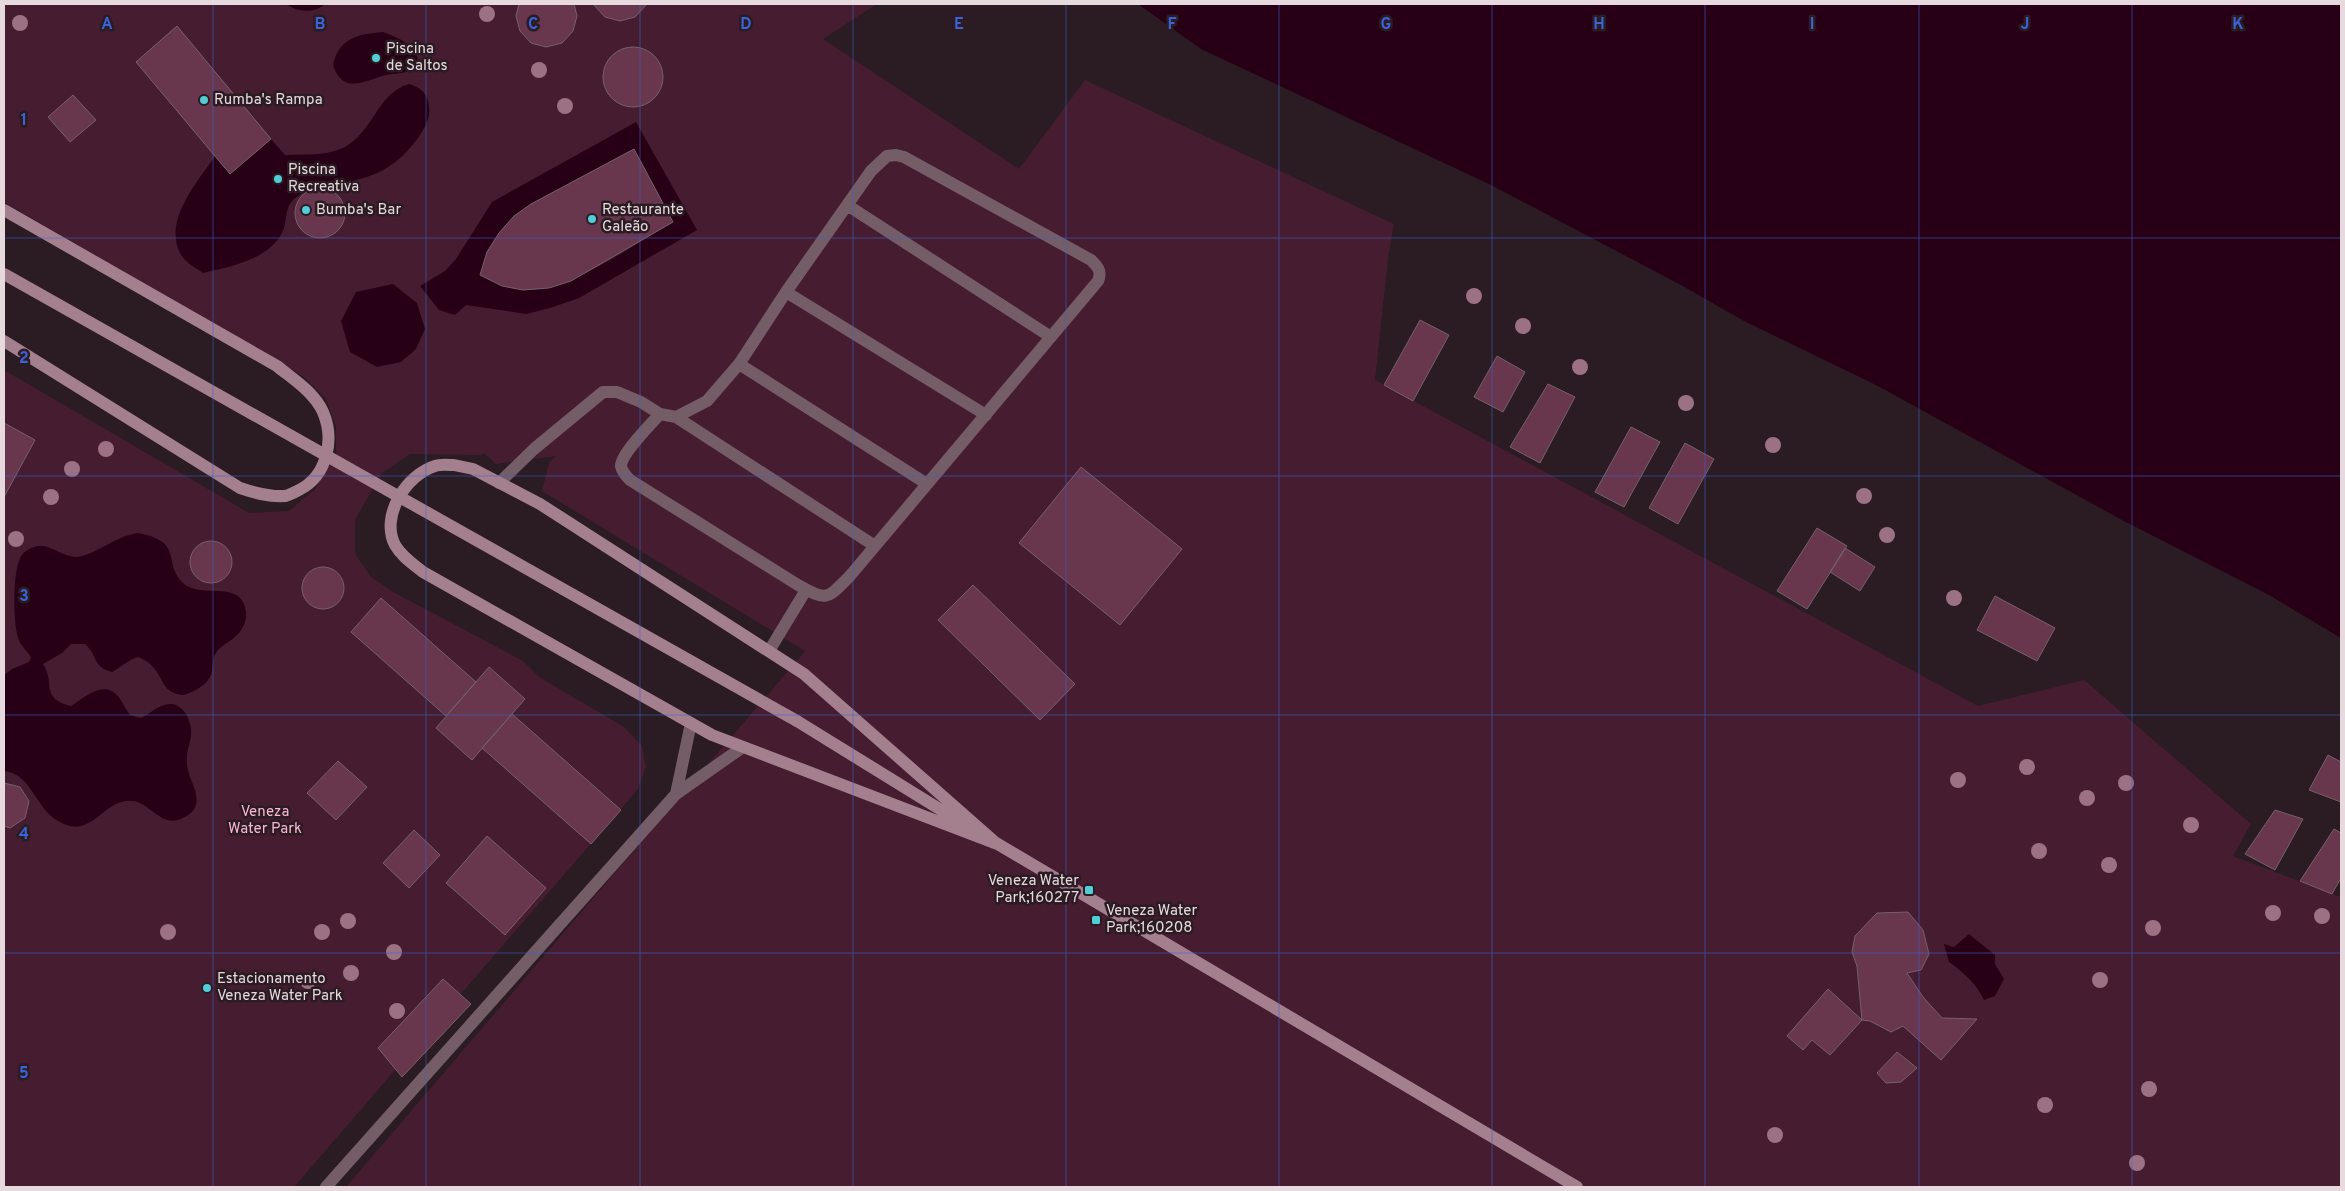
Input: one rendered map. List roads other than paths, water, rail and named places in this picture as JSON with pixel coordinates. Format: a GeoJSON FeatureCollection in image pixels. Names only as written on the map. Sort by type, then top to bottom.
{"type":"FeatureCollection","features":[{"type":"Feature","properties":{"kind":"main road"},"geometry":{"type":"LineString","coordinates":[[4,210],[277,366],[310,392],[323,413],[329,436],[325,461],[319,474],[304,487],[287,496],[263,495],[240,488],[4,341]]}},
{"type":"Feature","properties":{"kind":"main road"},"geometry":{"type":"LineString","coordinates":[[4,274],[797,721],[997,844],[1577,1187]]}},
{"type":"Feature","properties":{"kind":"main road"},"geometry":{"type":"LineString","coordinates":[[454,465],[473,469],[540,504],[804,674],[997,844],[712,735],[423,572],[404,557],[394,543],[391,528],[394,505],[408,484],[434,466],[454,465]]}},
{"type":"Feature","properties":{"kind":"street"},"geometry":{"type":"LineString","coordinates":[[660,414],[625,456],[621,465],[624,473],[630,480],[815,596],[833,593],[850,577],[1098,281],[1100,276],[1099,268],[1091,260],[904,157],[896,154],[887,156],[871,171],[786,292],[739,364],[707,401],[676,416]]}},
{"type":"Feature","properties":{"kind":"street"},"geometry":{"type":"LineString","coordinates":[[847,205],[1051,337]]}},
{"type":"Feature","properties":{"kind":"street"},"geometry":{"type":"LineString","coordinates":[[786,292],[986,415]]}},
{"type":"Feature","properties":{"kind":"street"},"geometry":{"type":"LineString","coordinates":[[739,364],[927,484]]}},
{"type":"Feature","properties":{"kind":"street"},"geometry":{"type":"LineString","coordinates":[[499,483],[534,449],[603,392],[617,392],[641,402],[660,414],[676,416],[875,546]]}},
{"type":"Feature","properties":{"kind":"street"},"geometry":{"type":"LineString","coordinates":[[769,651],[806,590]]}},
{"type":"Feature","properties":{"kind":"street"},"geometry":{"type":"LineString","coordinates":[[676,794],[691,723]]}},
{"type":"Feature","properties":{"kind":"street"},"geometry":{"type":"LineString","coordinates":[[326,1187],[676,794],[743,747]]}},
{"type":"Feature","properties":{"kind":"place","name":"Piscina de Saltos"},"geometry":{"type":"Point","coordinates":[376,58]}},
{"type":"Feature","properties":{"kind":"place","name":"Rumba's Rampa"},"geometry":{"type":"Point","coordinates":[204,100]}},
{"type":"Feature","properties":{"kind":"place","name":"Piscina Recreativa"},"geometry":{"type":"Point","coordinates":[278,179]}},
{"type":"Feature","properties":{"kind":"place","name":"Bumba's Bar"},"geometry":{"type":"Point","coordinates":[306,210]}},
{"type":"Feature","properties":{"kind":"place","name":"Restaurante Galeão"},"geometry":{"type":"Point","coordinates":[592,219]}},
{"type":"Feature","properties":{"kind":"place","name":"Veneza Water Park;160277"},"geometry":{"type":"Point","coordinates":[1089,890]}},
{"type":"Feature","properties":{"kind":"place","name":"Veneza Water Park;160208"},"geometry":{"type":"Point","coordinates":[1096,920]}},
{"type":"Feature","properties":{"kind":"place","name":"Estacionamento Veneza Water Park"},"geometry":{"type":"Point","coordinates":[207,988]}},
{"type":"Feature","properties":{"kind":"park label","name":"Veneza Water Park"},"geometry":{"type":"Point","coordinates":[265,820]}}]}
